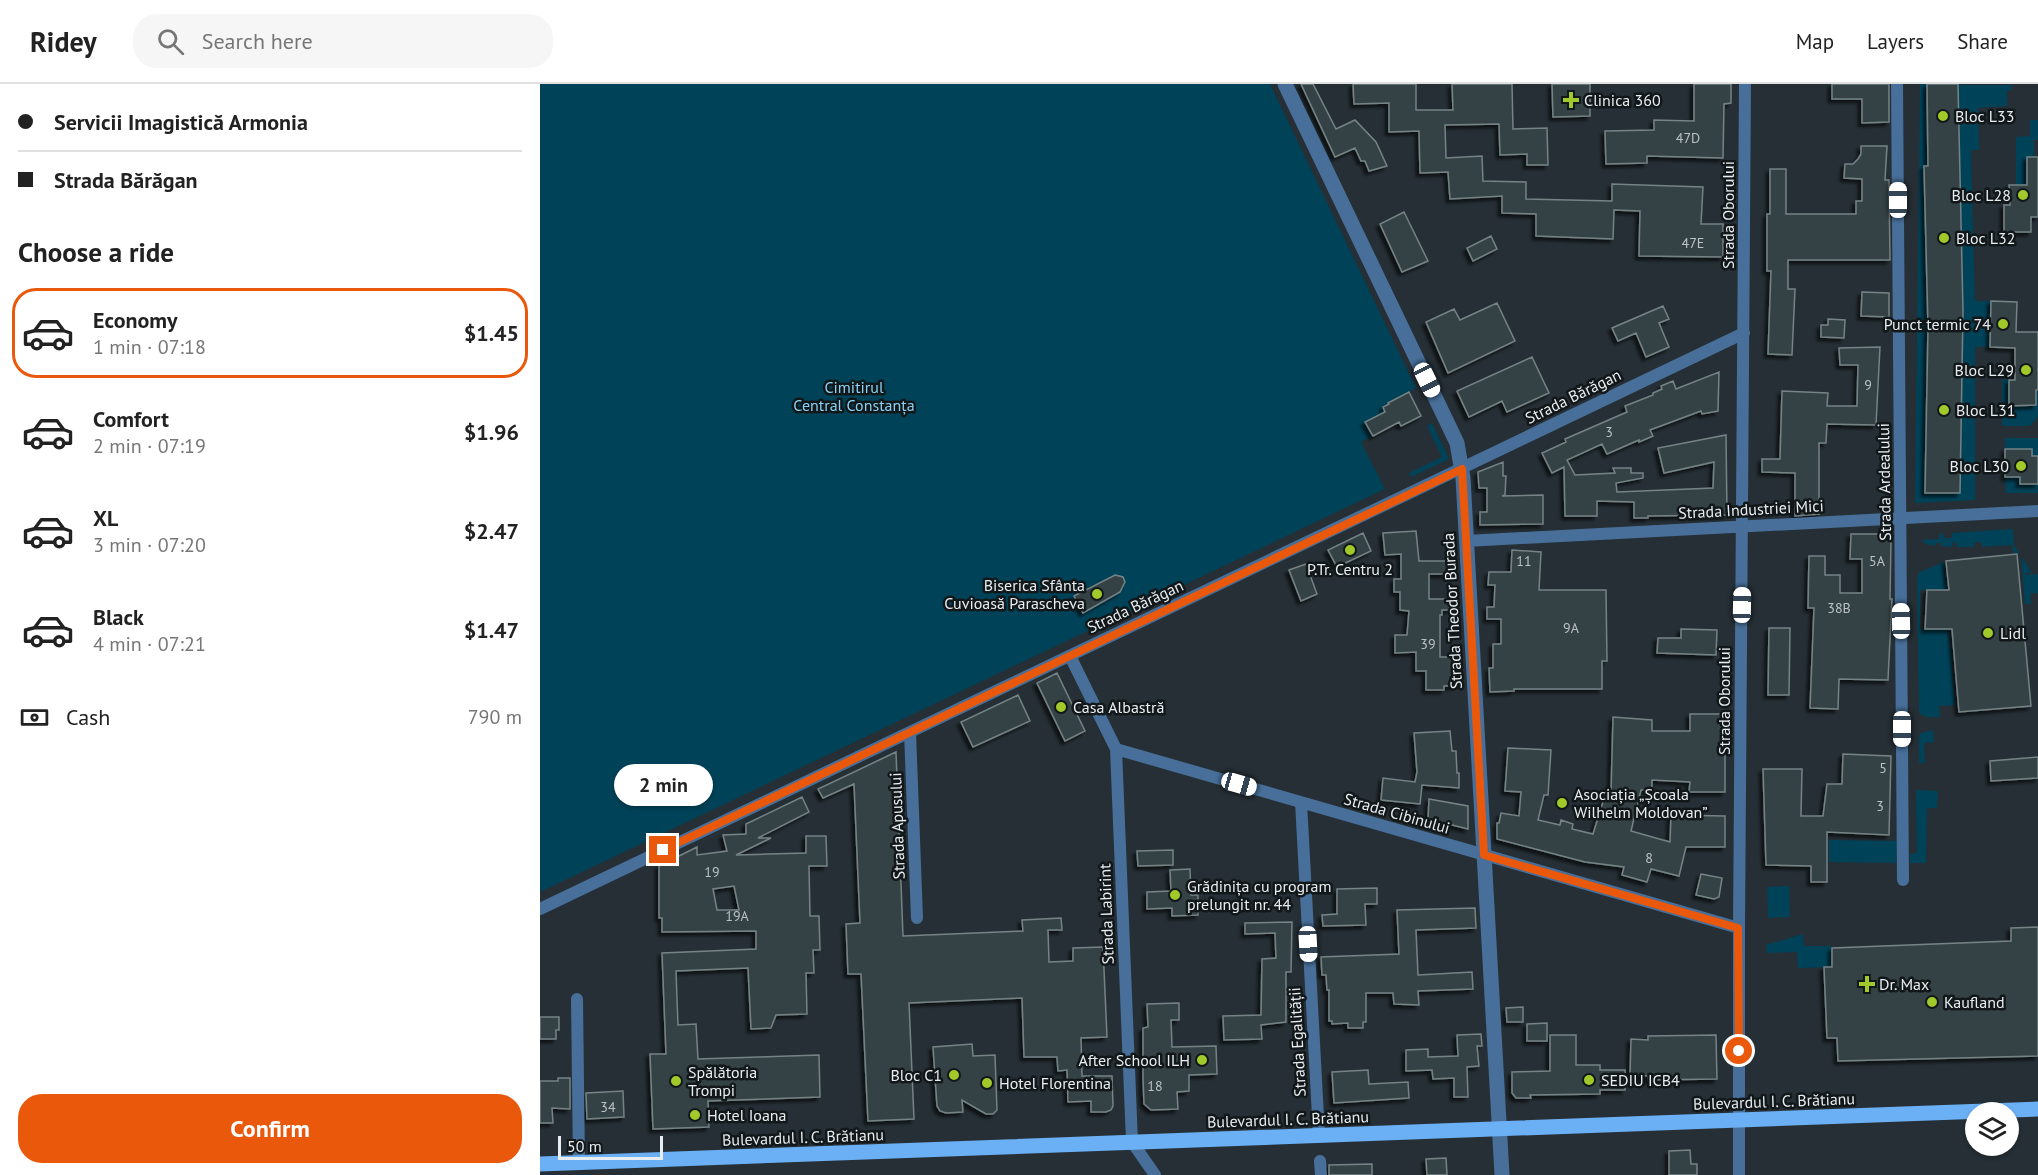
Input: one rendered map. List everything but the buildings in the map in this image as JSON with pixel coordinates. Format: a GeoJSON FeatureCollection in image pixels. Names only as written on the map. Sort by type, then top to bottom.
{"type":"FeatureCollection","features":[{"type":"Feature","properties":{"kind":"main road","name":"Bulevardul I. C. Brătianu"},"geometry":{"type":"LineString","coordinates":[[540,1164],[2038,1109]]}},
{"type":"Feature","properties":{"kind":"street","name":"Strada Theodor Burada"},"geometry":{"type":"LineString","coordinates":[[1285,84],[1457,443],[1462,469],[1502,1175]]}},
{"type":"Feature","properties":{"kind":"street","name":"Strada Oborului"},"geometry":{"type":"LineString","coordinates":[[1739,1175],[1738,928],[1745,84]]}},
{"type":"Feature","properties":{"kind":"street","name":"Strada Ardealului"},"geometry":{"type":"LineString","coordinates":[[1897,84],[1903,880]]}},
{"type":"Feature","properties":{"kind":"street","name":"Strada Bărăgan"},"geometry":{"type":"LineString","coordinates":[[540,909],[1744,333]]}},
{"type":"Feature","properties":{"kind":"street","name":"Strada Industriei Mici"},"geometry":{"type":"LineString","coordinates":[[1466,541],[2038,511]]}},
{"type":"Feature","properties":{"kind":"street","name":"Strada Labirint"},"geometry":{"type":"LineString","coordinates":[[1070,656],[1116,749],[1132,1142]]}},
{"type":"Feature","properties":{"kind":"street","name":"Strada Apusului"},"geometry":{"type":"LineString","coordinates":[[910,732],[916,918]]}},
{"type":"Feature","properties":{"kind":"street","name":"Strada Cibinului"},"geometry":{"type":"LineString","coordinates":[[1116,749],[1738,928]]}},
{"type":"Feature","properties":{"kind":"street","name":"Strada Egalității"},"geometry":{"type":"LineString","coordinates":[[1301,802],[1319,1136]]}},
{"type":"Feature","properties":{"kind":"street"},"geometry":{"type":"LineString","coordinates":[[577,999],[579,1163]]}},
{"type":"Feature","properties":{"kind":"street"},"geometry":{"type":"LineString","coordinates":[[1132,1142],[1155,1175]]}},
{"type":"Feature","properties":{"kind":"street"},"geometry":{"type":"LineString","coordinates":[[1320,1161],[1321,1175]]}},
{"type":"Feature","properties":{"kind":"green space","name":"Cimitirul Central Constanța"},"geometry":{"type":"Polygon","coordinates":[[[540,84],[1270,84],[1416,388],[1389,403],[1385,412],[1366,422],[1373,436],[1361,442],[1385,489],[540,892],[540,84]]]}},
{"type":"Feature","properties":{"kind":"green space"},"geometry":{"type":"Polygon","coordinates":[[[1920,84],[1927,84],[1928,146],[1958,85],[2012,85],[2011,90],[2007,91],[2007,106],[1978,108],[1979,150],[1971,150],[1975,301],[1991,301],[1990,347],[1975,347],[1975,500],[1915,503],[1920,84]],[[1960,165],[1924,166],[1928,312],[1963,311],[1960,165]],[[1927,327],[1925,493],[1960,493],[1963,328],[1927,327]]]}},
{"type":"Feature","properties":{"kind":"green space"},"geometry":{"type":"Polygon","coordinates":[[[2030,120],[2038,120],[2038,140],[2034,140],[2034,157],[2027,158],[2027,185],[2016,185],[2016,137],[2030,136],[2030,120]]]}},
{"type":"Feature","properties":{"kind":"green space"},"geometry":{"type":"Polygon","coordinates":[[[2002,379],[2009,380],[2010,406],[2036,405],[2036,390],[2038,390],[2038,417],[2030,426],[2002,426],[2002,379]]]}},
{"type":"Feature","properties":{"kind":"green space"},"geometry":{"type":"Polygon","coordinates":[[[1432,423],[1449,459],[1411,477],[1409,473],[1442,457],[1427,426],[1432,423]]]}},
{"type":"Feature","properties":{"kind":"green space"},"geometry":{"type":"Polygon","coordinates":[[[2005,438],[2038,438],[2038,456],[2032,456],[2032,449],[2005,449],[2005,438]]]}},
{"type":"Feature","properties":{"kind":"green space"},"geometry":{"type":"Polygon","coordinates":[[[2005,477],[2020,477],[2020,484],[2038,484],[2038,493],[2006,493],[2005,477]]]}},
{"type":"Feature","properties":{"kind":"green space"},"geometry":{"type":"Polygon","coordinates":[[[2013,529],[2014,545],[2019,553],[2014,554],[2012,545],[1982,547],[1982,543],[1975,542],[1974,547],[1957,547],[1957,543],[1953,542],[1952,547],[1941,546],[1941,543],[1936,543],[1935,546],[1926,544],[1921,540],[1939,539],[1939,534],[1943,534],[1944,538],[1952,538],[1952,533],[2013,529]]]}},
{"type":"Feature","properties":{"kind":"green space"},"geometry":{"type":"Polygon","coordinates":[[[2021,556],[2032,573],[2026,573],[2026,575],[2038,574],[2038,593],[2030,594],[2031,604],[2025,604],[2021,556]]]}},
{"type":"Feature","properties":{"kind":"green space"},"geometry":{"type":"Polygon","coordinates":[[[1944,562],[1947,590],[1920,590],[1920,629],[1937,629],[1948,621],[1955,705],[1939,706],[1940,717],[1928,717],[1919,712],[1917,576],[1920,572],[1944,562]]]}},
{"type":"Feature","properties":{"kind":"green space"},"geometry":{"type":"Polygon","coordinates":[[[1933,730],[1934,742],[1924,743],[1925,763],[1919,763],[1919,737],[1921,733],[1933,730]]]}},
{"type":"Feature","properties":{"kind":"green space"},"geometry":{"type":"Polygon","coordinates":[[[1916,790],[1938,791],[1937,808],[1927,808],[1926,863],[1910,863],[1910,854],[1917,853],[1916,790]]]}},
{"type":"Feature","properties":{"kind":"green space"},"geometry":{"type":"Polygon","coordinates":[[[1829,840],[1897,841],[1896,863],[1829,862],[1829,840]]]}},
{"type":"Feature","properties":{"kind":"green space"},"geometry":{"type":"Polygon","coordinates":[[[1789,886],[1790,917],[1768,918],[1767,887],[1789,886]]]}},
{"type":"Feature","properties":{"kind":"green space"},"geometry":{"type":"Polygon","coordinates":[[[1803,934],[1804,946],[1831,946],[1832,967],[1798,968],[1797,952],[1767,953],[1766,945],[1803,934]]]}},
{"type":"Feature","properties":{"kind":"place","name":"Clinica 360"},"geometry":{"type":"Point","coordinates":[1571,100]}},
{"type":"Feature","properties":{"kind":"place","name":"Bloc L33"},"geometry":{"type":"Point","coordinates":[1943,116]}},
{"type":"Feature","properties":{"kind":"place","name":"Bloc L28"},"geometry":{"type":"Point","coordinates":[2023,195]}},
{"type":"Feature","properties":{"kind":"place","name":"Bloc L32"},"geometry":{"type":"Point","coordinates":[1944,238]}},
{"type":"Feature","properties":{"kind":"place","name":"Punct termic 74"},"geometry":{"type":"Point","coordinates":[2003,324]}},
{"type":"Feature","properties":{"kind":"place","name":"Bloc L29"},"geometry":{"type":"Point","coordinates":[2026,370]}},
{"type":"Feature","properties":{"kind":"place","name":"Bloc L31"},"geometry":{"type":"Point","coordinates":[1944,410]}},
{"type":"Feature","properties":{"kind":"place","name":"Bloc L30"},"geometry":{"type":"Point","coordinates":[2021,466]}},
{"type":"Feature","properties":{"kind":"place","name":"P.Tr. Centru 2"},"geometry":{"type":"Point","coordinates":[1350,550]}},
{"type":"Feature","properties":{"kind":"place","name":"Biserica Sfânta Cuvioasă Parascheva"},"geometry":{"type":"Point","coordinates":[1097,594]}},
{"type":"Feature","properties":{"kind":"place","name":"Lidl"},"geometry":{"type":"Point","coordinates":[1988,633]}},
{"type":"Feature","properties":{"kind":"place","name":"Casa Albastră"},"geometry":{"type":"Point","coordinates":[1061,707]}},
{"type":"Feature","properties":{"kind":"place","name":"Asociația „Școala Wilhelm Moldovan”"},"geometry":{"type":"Point","coordinates":[1562,803]}},
{"type":"Feature","properties":{"kind":"place","name":"Grădinița cu program prelungit nr. 44"},"geometry":{"type":"Point","coordinates":[1175,895]}},
{"type":"Feature","properties":{"kind":"place","name":"Dr. Max"},"geometry":{"type":"Point","coordinates":[1867,984]}},
{"type":"Feature","properties":{"kind":"place","name":"Kaufland"},"geometry":{"type":"Point","coordinates":[1932,1002]}},
{"type":"Feature","properties":{"kind":"place","name":"After School ILH"},"geometry":{"type":"Point","coordinates":[1202,1060]}},
{"type":"Feature","properties":{"kind":"place","name":"Bloc C1"},"geometry":{"type":"Point","coordinates":[954,1075]}},
{"type":"Feature","properties":{"kind":"place","name":"SEDIU ICB4"},"geometry":{"type":"Point","coordinates":[1589,1080]}},
{"type":"Feature","properties":{"kind":"place","name":"Spălătoria Trompi"},"geometry":{"type":"Point","coordinates":[676,1081]}},
{"type":"Feature","properties":{"kind":"place","name":"Hotel Florentina"},"geometry":{"type":"Point","coordinates":[987,1083]}},
{"type":"Feature","properties":{"kind":"place","name":"Hotel Ioana"},"geometry":{"type":"Point","coordinates":[695,1115]}},
{"type":"Feature","properties":{"kind":"route"},"geometry":{"type":"LineString","coordinates":[[663,850],[1462,469],[1484,855],[1738,928],[1739,1051]]}}]}
